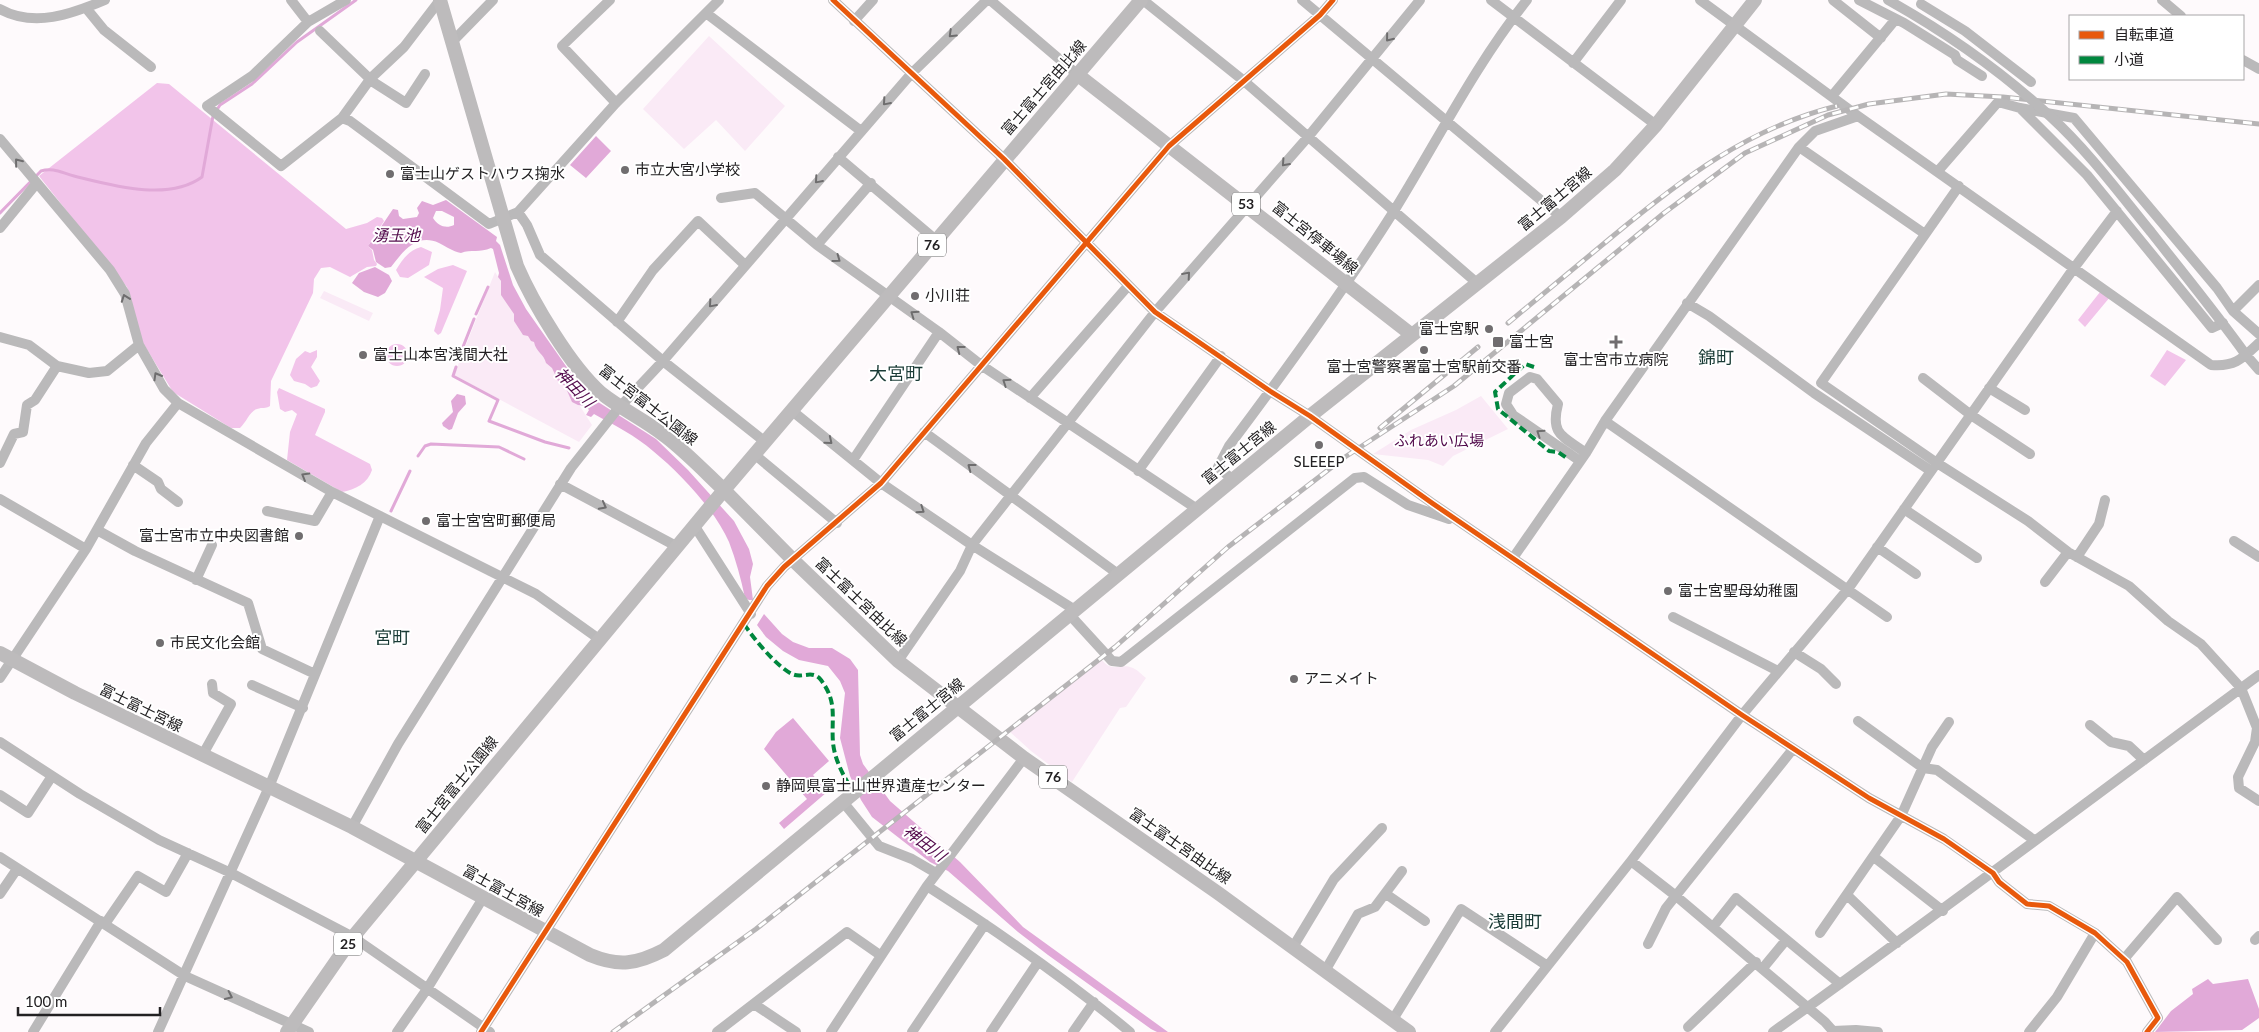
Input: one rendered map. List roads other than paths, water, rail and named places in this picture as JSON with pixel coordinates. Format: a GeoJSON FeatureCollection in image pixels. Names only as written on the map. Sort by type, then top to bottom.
{"type":"FeatureCollection","features":[{"type":"Feature","properties":{"kind":"main road","name":"富士宮富士公園線"},"geometry":{"type":"LineString","coordinates":[[416,861],[720,494],[666,436],[618,408],[585,376],[542,315],[526,287],[517,266],[440,0]]}},
{"type":"Feature","properties":{"kind":"main road","name":"富士富士宮由比線"},"geometry":{"type":"LineString","coordinates":[[1142,0],[1004,159],[720,494],[793,560],[898,661],[1024,758],[1409,1032]]}},
{"type":"Feature","properties":{"kind":"main road","name":"富士富士宮線"},"geometry":{"type":"LineString","coordinates":[[0,654],[202,756],[352,827],[546,932],[604,960],[620,962],[642,961],[664,950],[1310,416],[1560,217],[1615,170],[1656,125],[1756,0]]}},
{"type":"Feature","properties":{"kind":"main road","name":"富士宮停車場線"},"geometry":{"type":"LineString","coordinates":[[1078,75],[1412,335]]}},
{"type":"Feature","properties":{"kind":"main road","name":"25"},"geometry":{"type":"LineString","coordinates":[[290,1028],[353,937],[416,861]]}},
{"type":"Feature","properties":{"kind":"street"},"geometry":{"type":"LineString","coordinates":[[0,9],[12,16],[43,20],[86,8],[105,0]]}},
{"type":"Feature","properties":{"kind":"street"},"geometry":{"type":"LineString","coordinates":[[291,0],[308,22]]}},
{"type":"Feature","properties":{"kind":"street"},"geometry":{"type":"LineString","coordinates":[[346,0],[308,22],[252,76],[207,106],[281,166],[342,118],[370,80],[404,47],[440,0]]}},
{"type":"Feature","properties":{"kind":"street"},"geometry":{"type":"LineString","coordinates":[[452,42],[493,0]]}},
{"type":"Feature","properties":{"kind":"street"},"geometry":{"type":"LineString","coordinates":[[610,0],[562,46],[616,103]]}},
{"type":"Feature","properties":{"kind":"street"},"geometry":{"type":"LineString","coordinates":[[342,118],[350,121],[489,224],[518,212],[616,103],[719,0]]}},
{"type":"Feature","properties":{"kind":"street"},"geometry":{"type":"LineString","coordinates":[[833,0],[1004,159],[1155,312],[1270,391],[1310,416],[1462,524],[1742,715],[1901,816],[1944,839],[1992,873],[1999,882],[2027,904],[2049,906],[2095,933],[2124,959],[2158,1018],[2147,1032]]}},
{"type":"Feature","properties":{"kind":"street"},"geometry":{"type":"LineString","coordinates":[[854,21],[874,0]]}},
{"type":"Feature","properties":{"kind":"street"},"geometry":{"type":"LineString","coordinates":[[352,827],[398,744],[560,484],[618,408],[663,360],[911,74],[988,0],[1078,75]]}},
{"type":"Feature","properties":{"kind":"street"},"geometry":{"type":"LineString","coordinates":[[1142,0],[1244,81],[1477,283]]}},
{"type":"Feature","properties":{"kind":"street"},"geometry":{"type":"LineString","coordinates":[[1302,0],[1560,217]]}},
{"type":"Feature","properties":{"kind":"street"},"geometry":{"type":"LineString","coordinates":[[0,742],[52,776],[159,840],[231,873],[353,937],[485,1030],[768,586],[793,560],[881,483],[1168,146],[1320,15],[1333,0]]}},
{"type":"Feature","properties":{"kind":"street"},"geometry":{"type":"LineString","coordinates":[[898,661],[960,571],[972,545],[1068,422],[1155,312],[1308,137],[1420,0]]}},
{"type":"Feature","properties":{"kind":"street"},"geometry":{"type":"LineString","coordinates":[[1491,0],[1656,125]]}},
{"type":"Feature","properties":{"kind":"street"},"geometry":{"type":"LineString","coordinates":[[1232,480],[1218,466],[1229,446],[1345,284],[1394,210],[1479,67],[1527,0]]}},
{"type":"Feature","properties":{"kind":"street"},"geometry":{"type":"LineString","coordinates":[[1573,63],[1621,0]]}},
{"type":"Feature","properties":{"kind":"street"},"geometry":{"type":"LineString","coordinates":[[1700,0],[1858,116],[2211,365],[2224,366],[2236,363],[2259,343]]}},
{"type":"Feature","properties":{"kind":"street"},"geometry":{"type":"LineString","coordinates":[[1834,0],[1881,38]]}},
{"type":"Feature","properties":{"kind":"street"},"geometry":{"type":"LineString","coordinates":[[1859,0],[1955,55],[1957,60],[1982,76]]}},
{"type":"Feature","properties":{"kind":"street"},"geometry":{"type":"LineString","coordinates":[[1888,0],[1965,48],[2003,76],[2052,117],[2104,173],[2259,370]]}},
{"type":"Feature","properties":{"kind":"street"},"geometry":{"type":"LineString","coordinates":[[2162,0],[2180,15]]}},
{"type":"Feature","properties":{"kind":"street"},"geometry":{"type":"LineString","coordinates":[[1920,1],[1965,31],[2032,82]]}},
{"type":"Feature","properties":{"kind":"street"},"geometry":{"type":"LineString","coordinates":[[86,8],[104,30],[151,67]]}},
{"type":"Feature","properties":{"kind":"street"},"geometry":{"type":"LineString","coordinates":[[706,13],[861,131]]}},
{"type":"Feature","properties":{"kind":"street"},"geometry":{"type":"LineString","coordinates":[[1832,96],[1895,20]]}},
{"type":"Feature","properties":{"kind":"street"},"geometry":{"type":"LineString","coordinates":[[320,31],[370,80],[406,103],[426,74]]}},
{"type":"Feature","properties":{"kind":"street"},"geometry":{"type":"LineString","coordinates":[[2244,61],[2259,69]]}},
{"type":"Feature","properties":{"kind":"street"},"geometry":{"type":"LineString","coordinates":[[1938,172],[1998,102],[2074,118],[2217,288],[2233,311],[2259,334]]}},
{"type":"Feature","properties":{"kind":"street"},"geometry":{"type":"LineString","coordinates":[[2020,108],[2087,175],[2212,328],[2223,323]]}},
{"type":"Feature","properties":{"kind":"street"},"geometry":{"type":"LineString","coordinates":[[1513,558],[1687,303],[1799,147],[1816,131],[1858,116]]}},
{"type":"Feature","properties":{"kind":"street"},"geometry":{"type":"LineString","coordinates":[[0,139],[115,278],[125,294],[139,345],[164,389],[178,403],[332,492],[502,575],[536,594],[599,639]]}},
{"type":"Feature","properties":{"kind":"street"},"geometry":{"type":"LineString","coordinates":[[1799,147],[1925,234]]}},
{"type":"Feature","properties":{"kind":"street"},"geometry":{"type":"LineString","coordinates":[[838,157],[936,240]]}},
{"type":"Feature","properties":{"kind":"street"},"geometry":{"type":"LineString","coordinates":[[0,228],[36,184]]}},
{"type":"Feature","properties":{"kind":"street"},"geometry":{"type":"LineString","coordinates":[[817,245],[871,184]]}},
{"type":"Feature","properties":{"kind":"street"},"geometry":{"type":"LineString","coordinates":[[1934,467],[1821,383],[1959,186]]}},
{"type":"Feature","properties":{"kind":"street"},"geometry":{"type":"LineString","coordinates":[[721,198],[755,193],[817,245],[939,332],[981,365],[1197,509]]}},
{"type":"Feature","properties":{"kind":"street"},"geometry":{"type":"LineString","coordinates":[[1495,1032],[1631,862],[1742,715],[1848,589],[2074,268],[2117,211]]}},
{"type":"Feature","properties":{"kind":"street"},"geometry":{"type":"LineString","coordinates":[[518,212],[527,225],[540,255],[663,360],[764,441]]}},
{"type":"Feature","properties":{"kind":"street"},"geometry":{"type":"LineString","coordinates":[[618,322],[653,270],[698,221],[745,265]]}},
{"type":"Feature","properties":{"kind":"street"},"geometry":{"type":"LineString","coordinates":[[1030,398],[1128,286]]}},
{"type":"Feature","properties":{"kind":"street"},"geometry":{"type":"LineString","coordinates":[[2233,311],[2259,286]]}},
{"type":"Feature","properties":{"kind":"street"},"geometry":{"type":"LineString","coordinates":[[1687,303],[1710,316],[1814,393],[1934,467],[2028,521],[2072,554],[2129,586],[2168,621],[2200,644],[2242,688],[2258,728],[2255,742],[2238,777],[2239,788],[2259,801]]}},
{"type":"Feature","properties":{"kind":"street"},"geometry":{"type":"LineString","coordinates":[[853,460],[939,332]]}},
{"type":"Feature","properties":{"kind":"street"},"geometry":{"type":"LineString","coordinates":[[0,337],[29,345],[57,366],[89,373],[107,371],[139,345]]}},
{"type":"Feature","properties":{"kind":"street"},"geometry":{"type":"LineString","coordinates":[[1138,471],[1221,356]]}},
{"type":"Feature","properties":{"kind":"street"},"geometry":{"type":"LineString","coordinates":[[0,463],[14,434],[23,432],[27,405],[35,400],[57,366]]}},
{"type":"Feature","properties":{"kind":"street"},"geometry":{"type":"LineString","coordinates":[[1530,378],[1537,379],[1558,404],[1554,420],[1556,430],[1583,457],[1513,415],[1506,404],[1509,393],[1530,378]]}},
{"type":"Feature","properties":{"kind":"street"},"geometry":{"type":"LineString","coordinates":[[1923,378],[1971,414],[2030,454]]}},
{"type":"Feature","properties":{"kind":"street"},"geometry":{"type":"LineString","coordinates":[[1989,388],[2025,410]]}},
{"type":"Feature","properties":{"kind":"street"},"geometry":{"type":"LineString","coordinates":[[0,678],[98,530],[146,443],[178,403]]}},
{"type":"Feature","properties":{"kind":"street"},"geometry":{"type":"LineString","coordinates":[[791,410],[881,483],[1072,612],[1112,660],[1121,662],[1356,478],[1364,477],[1408,506],[1462,524]]}},
{"type":"Feature","properties":{"kind":"street"},"geometry":{"type":"LineString","coordinates":[[1605,421],[1888,617]]}},
{"type":"Feature","properties":{"kind":"street"},"geometry":{"type":"LineString","coordinates":[[924,432],[1118,574]]}},
{"type":"Feature","properties":{"kind":"street"},"geometry":{"type":"LineString","coordinates":[[754,454],[837,523]]}},
{"type":"Feature","properties":{"kind":"street"},"geometry":{"type":"LineString","coordinates":[[133,465],[158,482],[161,489],[178,502]]}},
{"type":"Feature","properties":{"kind":"street"},"geometry":{"type":"LineString","coordinates":[[560,484],[676,546]]}},
{"type":"Feature","properties":{"kind":"street"},"geometry":{"type":"LineString","coordinates":[[267,511],[315,521],[332,492]]}},
{"type":"Feature","properties":{"kind":"street"},"geometry":{"type":"LineString","coordinates":[[0,499],[86,549]]}},
{"type":"Feature","properties":{"kind":"street"},"geometry":{"type":"LineString","coordinates":[[2045,582],[2099,524],[2105,500]]}},
{"type":"Feature","properties":{"kind":"street"},"geometry":{"type":"LineString","coordinates":[[1904,509],[1977,558]]}},
{"type":"Feature","properties":{"kind":"street"},"geometry":{"type":"LineString","coordinates":[[158,1032],[269,788],[380,516]]}},
{"type":"Feature","properties":{"kind":"street"},"geometry":{"type":"LineString","coordinates":[[694,524],[750,614]]}},
{"type":"Feature","properties":{"kind":"street"},"geometry":{"type":"LineString","coordinates":[[98,530],[136,551],[248,603],[262,649],[315,674]]}},
{"type":"Feature","properties":{"kind":"street"},"geometry":{"type":"LineString","coordinates":[[2234,541],[2258,562]]}},
{"type":"Feature","properties":{"kind":"street"},"geometry":{"type":"LineString","coordinates":[[196,580],[212,545]]}},
{"type":"Feature","properties":{"kind":"street"},"geometry":{"type":"LineString","coordinates":[[1878,547],[1916,574]]}},
{"type":"Feature","properties":{"kind":"street"},"geometry":{"type":"LineString","coordinates":[[1672,617],[1778,671]]}},
{"type":"Feature","properties":{"kind":"street"},"geometry":{"type":"LineString","coordinates":[[1794,652],[1821,669],[1836,684]]}},
{"type":"Feature","properties":{"kind":"street"},"geometry":{"type":"LineString","coordinates":[[1773,1032],[1943,911],[2034,840],[2259,675]]}},
{"type":"Feature","properties":{"kind":"street"},"geometry":{"type":"LineString","coordinates":[[202,756],[231,704],[213,693],[212,684]]}},
{"type":"Feature","properties":{"kind":"street"},"geometry":{"type":"LineString","coordinates":[[252,685],[303,708]]}},
{"type":"Feature","properties":{"kind":"street"},"geometry":{"type":"LineString","coordinates":[[1858,721],[1923,768],[1937,770],[2034,840]]}},
{"type":"Feature","properties":{"kind":"street"},"geometry":{"type":"LineString","coordinates":[[1820,933],[1901,816],[1932,747],[1949,722]]}},
{"type":"Feature","properties":{"kind":"street"},"geometry":{"type":"LineString","coordinates":[[2090,725],[2111,742],[2129,746],[2144,760]]}},
{"type":"Feature","properties":{"kind":"street"},"geometry":{"type":"LineString","coordinates":[[1648,944],[1666,908],[1705,856],[1793,749]]}},
{"type":"Feature","properties":{"kind":"street"},"geometry":{"type":"LineString","coordinates":[[830,1032],[927,886],[1024,758]]}},
{"type":"Feature","properties":{"kind":"street"},"geometry":{"type":"LineString","coordinates":[[0,795],[28,813],[52,776]]}},
{"type":"Feature","properties":{"kind":"street"},"geometry":{"type":"LineString","coordinates":[[843,802],[879,846],[938,871]]}},
{"type":"Feature","properties":{"kind":"street"},"geometry":{"type":"LineString","coordinates":[[1292,947],[1334,879],[1382,828]]}},
{"type":"Feature","properties":{"kind":"street"},"geometry":{"type":"LineString","coordinates":[[33,1032],[103,922],[138,876],[166,892],[188,853]]}},
{"type":"Feature","properties":{"kind":"street"},"geometry":{"type":"LineString","coordinates":[[1874,857],[1943,911]]}},
{"type":"Feature","properties":{"kind":"street"},"geometry":{"type":"LineString","coordinates":[[0,858],[185,976],[290,1028],[309,1032]]}},
{"type":"Feature","properties":{"kind":"street"},"geometry":{"type":"LineString","coordinates":[[1631,862],[1676,896],[1759,965],[1833,1031],[1856,1030],[1878,1032]]}},
{"type":"Feature","properties":{"kind":"street"},"geometry":{"type":"LineString","coordinates":[[0,894],[17,869]]}},
{"type":"Feature","properties":{"kind":"street"},"geometry":{"type":"LineString","coordinates":[[1325,971],[1358,914],[1375,907],[1402,871]]}},
{"type":"Feature","properties":{"kind":"street"},"geometry":{"type":"LineString","coordinates":[[927,886],[985,924],[1094,1002],[1130,1032]]}},
{"type":"Feature","properties":{"kind":"street"},"geometry":{"type":"LineString","coordinates":[[1386,894],[1426,921]]}},
{"type":"Feature","properties":{"kind":"street"},"geometry":{"type":"LineString","coordinates":[[1847,896],[1897,943]]}},
{"type":"Feature","properties":{"kind":"street"},"geometry":{"type":"LineString","coordinates":[[2124,959],[2177,897],[2217,940]]}},
{"type":"Feature","properties":{"kind":"street"},"geometry":{"type":"LineString","coordinates":[[397,1032],[427,989],[483,898]]}},
{"type":"Feature","properties":{"kind":"street"},"geometry":{"type":"LineString","coordinates":[[1712,927],[1736,898],[1840,984]]}},
{"type":"Feature","properties":{"kind":"street"},"geometry":{"type":"LineString","coordinates":[[1392,1021],[1461,909],[1546,966]]}},
{"type":"Feature","properties":{"kind":"street"},"geometry":{"type":"LineString","coordinates":[[912,1032],[985,924]]}},
{"type":"Feature","properties":{"kind":"street"},"geometry":{"type":"LineString","coordinates":[[717,1032],[847,932],[880,955]]}},
{"type":"Feature","properties":{"kind":"street"},"geometry":{"type":"LineString","coordinates":[[2029,1032],[2057,997],[2095,933]]}},
{"type":"Feature","properties":{"kind":"street"},"geometry":{"type":"LineString","coordinates":[[1688,1027],[1786,940]]}},
{"type":"Feature","properties":{"kind":"street"},"geometry":{"type":"LineString","coordinates":[[991,1032],[1038,962]]}},
{"type":"Feature","properties":{"kind":"street"},"geometry":{"type":"LineString","coordinates":[[1073,1032],[1094,1002]]}},
{"type":"Feature","properties":{"kind":"street"},"geometry":{"type":"LineString","coordinates":[[754,1004],[794,1031]]}},
{"type":"Feature","properties":{"kind":"water"},"geometry":{"type":"Polygon","coordinates":[[[596,136],[611,151],[586,178],[570,165],[596,136]]]}},
{"type":"Feature","properties":{"kind":"water","name":"神田川"},"geometry":{"type":"Polygon","coordinates":[[[446,200],[497,237],[496,241],[500,245],[513,285],[526,309],[580,386],[595,400],[656,439],[688,470],[734,521],[749,549],[753,564],[750,577],[753,600],[745,598],[734,556],[723,530],[696,493],[663,460],[639,440],[594,414],[591,417],[586,415],[589,410],[585,406],[572,402],[565,386],[558,381],[552,368],[546,363],[534,342],[528,336],[523,335],[514,321],[514,314],[501,295],[501,281],[498,277],[499,273],[493,249],[461,253],[439,243],[424,240],[411,245],[391,267],[385,268],[376,262],[373,250],[368,246],[393,209],[398,210],[399,216],[403,219],[417,217],[419,213],[417,208],[422,201],[433,205],[446,200]],[[436,211],[433,218],[435,221],[445,227],[454,225],[454,217],[442,211],[436,211]]]}},
{"type":"Feature","properties":{"kind":"water","name":"湧玉池"},"geometry":{"type":"Polygon","coordinates":[[[375,267],[389,275],[392,281],[385,293],[378,297],[364,292],[352,283],[359,273],[375,267]]]}},
{"type":"Feature","properties":{"kind":"water"},"geometry":{"type":"Polygon","coordinates":[[[457,394],[465,396],[466,404],[458,413],[452,429],[449,430],[442,423],[453,412],[451,401],[457,394]]]}},
{"type":"Feature","properties":{"kind":"water","name":"神田川"},"geometry":{"type":"Polygon","coordinates":[[[764,614],[782,634],[793,642],[809,648],[832,648],[850,659],[858,670],[860,755],[863,764],[890,801],[960,862],[1023,927],[1168,1032],[1157,1032],[1151,1029],[1048,955],[1018,932],[948,871],[930,862],[872,817],[861,800],[850,776],[840,738],[845,693],[840,681],[828,666],[799,660],[783,651],[766,637],[757,625],[764,614]]]}},
{"type":"Feature","properties":{"kind":"water"},"geometry":{"type":"Polygon","coordinates":[[[793,718],[829,761],[813,775],[827,792],[784,829],[779,823],[807,799],[764,749],[776,732],[793,718]]]}},
{"type":"Feature","properties":{"kind":"water"},"geometry":{"type":"Polygon","coordinates":[[[2208,979],[2213,984],[2248,979],[2259,1009],[2259,1018],[2242,1030],[2155,1032],[2171,1011],[2193,994],[2192,989],[2208,979]]]}},
{"type":"Feature","properties":{"kind":"waterway"},"geometry":{"type":"LineString","coordinates":[[0,213],[41,171],[45,170],[58,171],[122,187],[156,190],[173,189],[188,185],[202,177],[213,116],[220,105],[252,84],[297,42],[356,0]]}},
{"type":"Feature","properties":{"kind":"waterway"},"geometry":{"type":"LineString","coordinates":[[476,314],[488,287]]}},
{"type":"Feature","properties":{"kind":"waterway"},"geometry":{"type":"LineString","coordinates":[[459,357],[474,319]]}},
{"type":"Feature","properties":{"kind":"waterway"},"geometry":{"type":"LineString","coordinates":[[456,367],[453,376],[498,400],[489,421],[545,442],[569,448]]}},
{"type":"Feature","properties":{"kind":"waterway"},"geometry":{"type":"LineString","coordinates":[[418,456],[425,446],[431,444],[499,447],[524,459]]}},
{"type":"Feature","properties":{"kind":"waterway"},"geometry":{"type":"LineString","coordinates":[[391,511],[410,471]]}},
{"type":"Feature","properties":{"kind":"railway"},"geometry":{"type":"LineString","coordinates":[[613,1032],[756,929],[1115,647],[1228,547],[1345,457],[1454,386],[1664,213],[1745,153],[1828,115],[1869,104],[1946,94],[2003,97],[2259,124]]}},
{"type":"Feature","properties":{"kind":"railway"},"geometry":{"type":"LineString","coordinates":[[1508,323],[1639,215],[1718,158],[1774,128],[1837,106]]}},
{"type":"Feature","properties":{"kind":"railway"},"geometry":{"type":"LineString","coordinates":[[1380,428],[1478,347]]}},
{"type":"Feature","properties":{"kind":"place","name":"市立大宮小学校"},"geometry":{"type":"Point","coordinates":[625,170]}},
{"type":"Feature","properties":{"kind":"place","name":"富士山ゲストハウス掬水"},"geometry":{"type":"Point","coordinates":[390,174]}},
{"type":"Feature","properties":{"kind":"place","name":"小川荘"},"geometry":{"type":"Point","coordinates":[915,296]}},
{"type":"Feature","properties":{"kind":"place","name":"富士宮駅"},"geometry":{"type":"Point","coordinates":[1489,329]}},
{"type":"Feature","properties":{"kind":"place","name":"富士宮"},"geometry":{"type":"Point","coordinates":[1498,342]}},
{"type":"Feature","properties":{"kind":"place","name":"富士宮市立病院"},"geometry":{"type":"Point","coordinates":[1616,342]}},
{"type":"Feature","properties":{"kind":"place","name":"富士宮警察署富士宮駅前交番"},"geometry":{"type":"Point","coordinates":[1424,350]}},
{"type":"Feature","properties":{"kind":"place","name":"富士山本宮浅間大社"},"geometry":{"type":"Point","coordinates":[363,355]}},
{"type":"Feature","properties":{"kind":"place","name":"SLEEEP"},"geometry":{"type":"Point","coordinates":[1319,445]}},
{"type":"Feature","properties":{"kind":"place","name":"富士宮宮町郵便局"},"geometry":{"type":"Point","coordinates":[426,521]}},
{"type":"Feature","properties":{"kind":"place","name":"富士宮市立中央図書館"},"geometry":{"type":"Point","coordinates":[299,536]}},
{"type":"Feature","properties":{"kind":"place","name":"富士宮聖母幼稚園"},"geometry":{"type":"Point","coordinates":[1668,591]}},
{"type":"Feature","properties":{"kind":"place","name":"市民文化会館"},"geometry":{"type":"Point","coordinates":[160,643]}},
{"type":"Feature","properties":{"kind":"place","name":"アニメイト"},"geometry":{"type":"Point","coordinates":[1294,679]}},
{"type":"Feature","properties":{"kind":"place","name":"静岡県富士山世界遺産センター"},"geometry":{"type":"Point","coordinates":[766,786]}},
{"type":"Feature","properties":{"kind":"district","name":"錦町"},"geometry":{"type":"Point","coordinates":[1716,358]}},
{"type":"Feature","properties":{"kind":"district","name":"大宮町"},"geometry":{"type":"Point","coordinates":[896,374]}},
{"type":"Feature","properties":{"kind":"district","name":"宮町"},"geometry":{"type":"Point","coordinates":[392,638]}},
{"type":"Feature","properties":{"kind":"district","name":"浅間町"},"geometry":{"type":"Point","coordinates":[1515,922]}},
{"type":"Feature","properties":{"kind":"park label","name":"ふれあい広場"},"geometry":{"type":"Point","coordinates":[1439,441]}}]}
